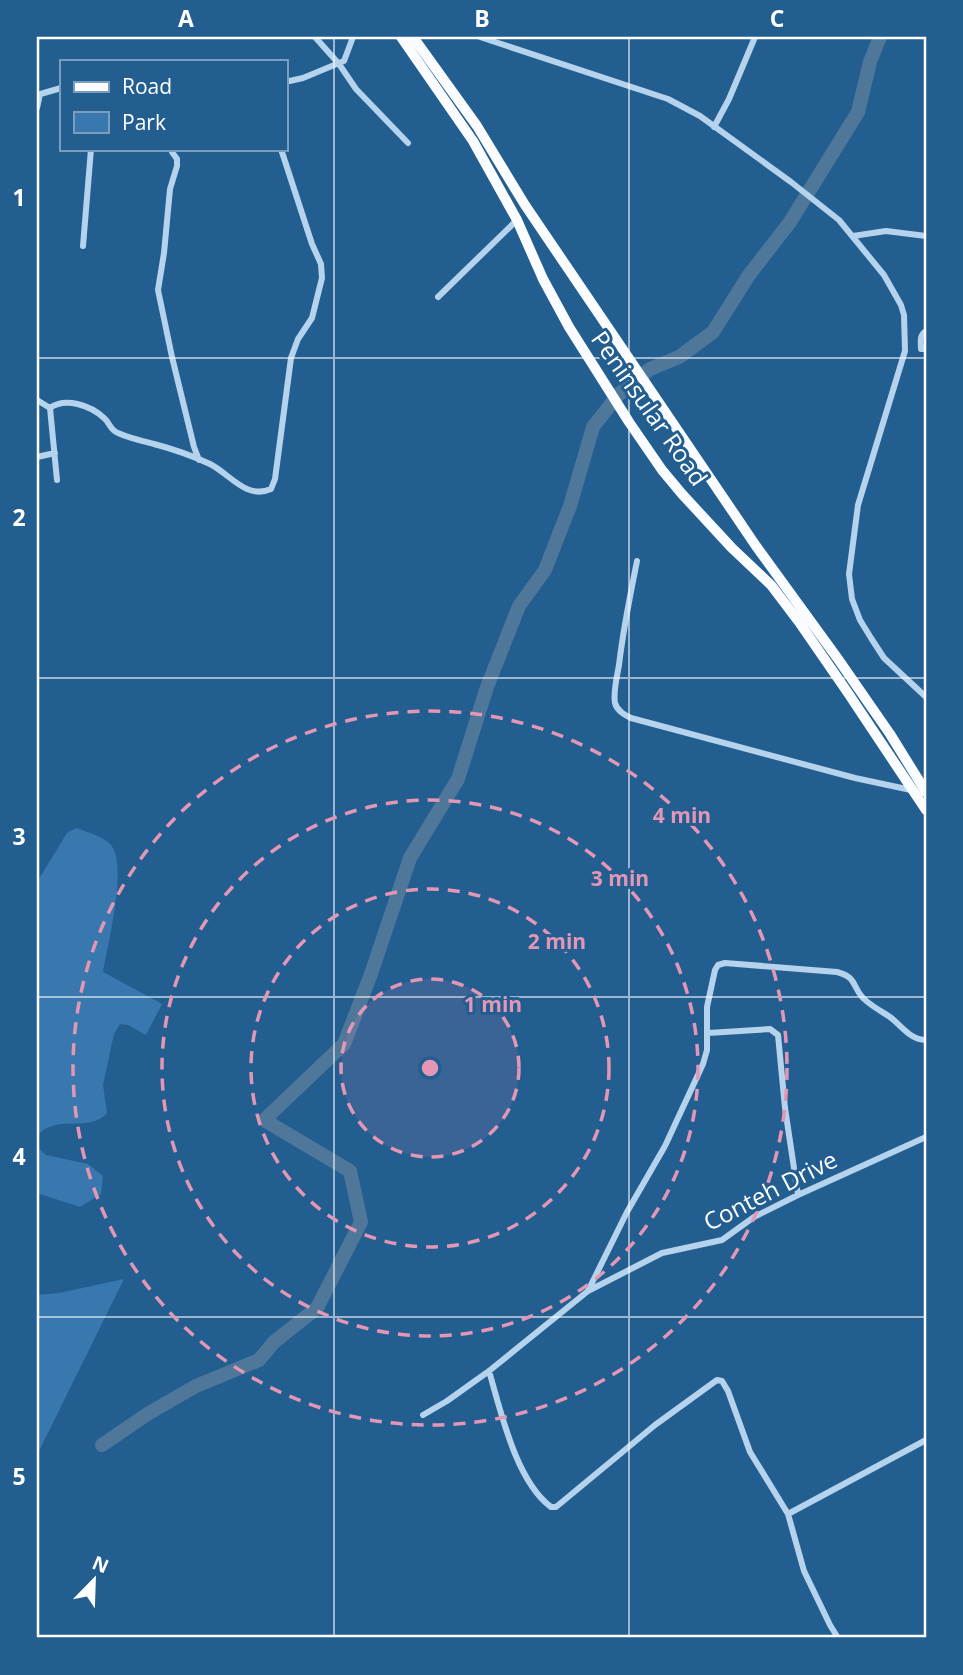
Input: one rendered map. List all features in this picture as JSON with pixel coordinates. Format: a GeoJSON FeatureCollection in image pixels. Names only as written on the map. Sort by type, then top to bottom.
{"type":"FeatureCollection","features":[{"type":"Feature","properties":{"kind":"main road","name":"Peninsular Road"},"geometry":{"type":"LineString","coordinates":[[401,37],[473,141],[517,220],[543,279],[569,327],[629,422],[682,494],[771,585],[926,810]]}},
{"type":"Feature","properties":{"kind":"main road","name":"Peninsular Road"},"geometry":{"type":"LineString","coordinates":[[413,37],[477,126],[525,205],[764,556],[890,734],[926,792]]}},
{"type":"Feature","properties":{"kind":"street"},"geometry":{"type":"LineString","coordinates":[[315,37],[339,64],[356,89],[408,143]]}},
{"type":"Feature","properties":{"kind":"street"},"geometry":{"type":"LineString","coordinates":[[287,82],[344,61],[353,37]]}},
{"type":"Feature","properties":{"kind":"street"},"geometry":{"type":"LineString","coordinates":[[480,37],[668,99],[700,116],[839,220],[884,275],[904,315],[905,351],[858,505],[849,574],[852,599],[860,620],[884,658],[926,697]]}},
{"type":"Feature","properties":{"kind":"street"},"geometry":{"type":"LineString","coordinates":[[715,127],[755,37]]}},
{"type":"Feature","properties":{"kind":"street"},"geometry":{"type":"LineString","coordinates":[[37,108],[38,94],[60,88]]}},
{"type":"Feature","properties":{"kind":"street"},"geometry":{"type":"LineString","coordinates":[[83,246],[91,150]]}},
{"type":"Feature","properties":{"kind":"street"},"geometry":{"type":"LineString","coordinates":[[172,150],[177,166],[170,189],[158,290],[194,447],[200,460]]}},
{"type":"Feature","properties":{"kind":"street"},"geometry":{"type":"LineString","coordinates":[[50,408],[67,402],[81,405],[105,418],[114,432],[163,446],[212,465],[244,488],[263,493],[271,489],[275,479],[291,358],[298,339],[312,318],[322,278],[321,264],[281,150]]}},
{"type":"Feature","properties":{"kind":"street"},"geometry":{"type":"LineString","coordinates":[[438,297],[517,220]]}},
{"type":"Feature","properties":{"kind":"street"},"geometry":{"type":"LineString","coordinates":[[853,236],[886,232],[926,236]]}},
{"type":"Feature","properties":{"kind":"street"},"geometry":{"type":"LineString","coordinates":[[926,331],[920,337],[921,349],[926,349]]}},
{"type":"Feature","properties":{"kind":"street"},"geometry":{"type":"LineString","coordinates":[[37,400],[50,408]]}},
{"type":"Feature","properties":{"kind":"street"},"geometry":{"type":"LineString","coordinates":[[50,408],[57,480]]}},
{"type":"Feature","properties":{"kind":"street"},"geometry":{"type":"LineString","coordinates":[[37,457],[55,453]]}},
{"type":"Feature","properties":{"kind":"street"},"geometry":{"type":"LineString","coordinates":[[637,561],[616,686],[615,704],[625,715],[855,778],[913,790]]}},
{"type":"Feature","properties":{"kind":"street"},"geometry":{"type":"LineString","coordinates":[[588,1291],[695,1084],[707,1049],[707,1007],[718,965],[725,963],[845,974],[853,979],[857,991],[866,1001],[892,1019],[902,1030],[926,1040]]}},
{"type":"Feature","properties":{"kind":"street"},"geometry":{"type":"LineString","coordinates":[[708,1033],[770,1029],[778,1035],[785,1108],[798,1195]]}},
{"type":"Feature","properties":{"kind":"street","name":"Conteh Drive"},"geometry":{"type":"LineString","coordinates":[[423,1415],[489,1371],[588,1291],[662,1253],[722,1240],[754,1217],[926,1137]]}},
{"type":"Feature","properties":{"kind":"street"},"geometry":{"type":"LineString","coordinates":[[489,1371],[521,1467],[534,1489],[551,1507],[555,1507],[654,1425],[717,1380],[722,1381],[750,1452],[788,1514],[804,1571],[838,1638]]}},
{"type":"Feature","properties":{"kind":"street"},"geometry":{"type":"LineString","coordinates":[[788,1514],[926,1440]]}},
{"type":"Feature","properties":{"kind":"green space"},"geometry":{"type":"Polygon","coordinates":[[[76,828],[103,839],[110,844],[115,854],[117,886],[103,972],[162,1004],[146,1035],[128,1025],[120,1024],[114,1034],[103,1085],[107,1113],[92,1122],[54,1126],[38,1135],[39,1149],[46,1155],[88,1164],[103,1176],[101,1194],[80,1207],[37,1193],[37,882],[67,833],[76,828]]]}},
{"type":"Feature","properties":{"kind":"green space"},"geometry":{"type":"Polygon","coordinates":[[[124,1279],[37,1455],[37,1295],[124,1279]]]}},
{"type":"Feature","properties":{"kind":"waterway"},"geometry":{"type":"LineString","coordinates":[[102,1445],[149,1413],[196,1386],[259,1360],[274,1342],[317,1308],[361,1222],[350,1171],[264,1120],[344,1044],[410,858],[458,779],[487,687],[519,606],[545,570],[570,506],[593,427],[618,395],[650,369],[679,357],[713,332],[749,275],[790,222],[858,112],[870,62],[880,37]]}}]}
